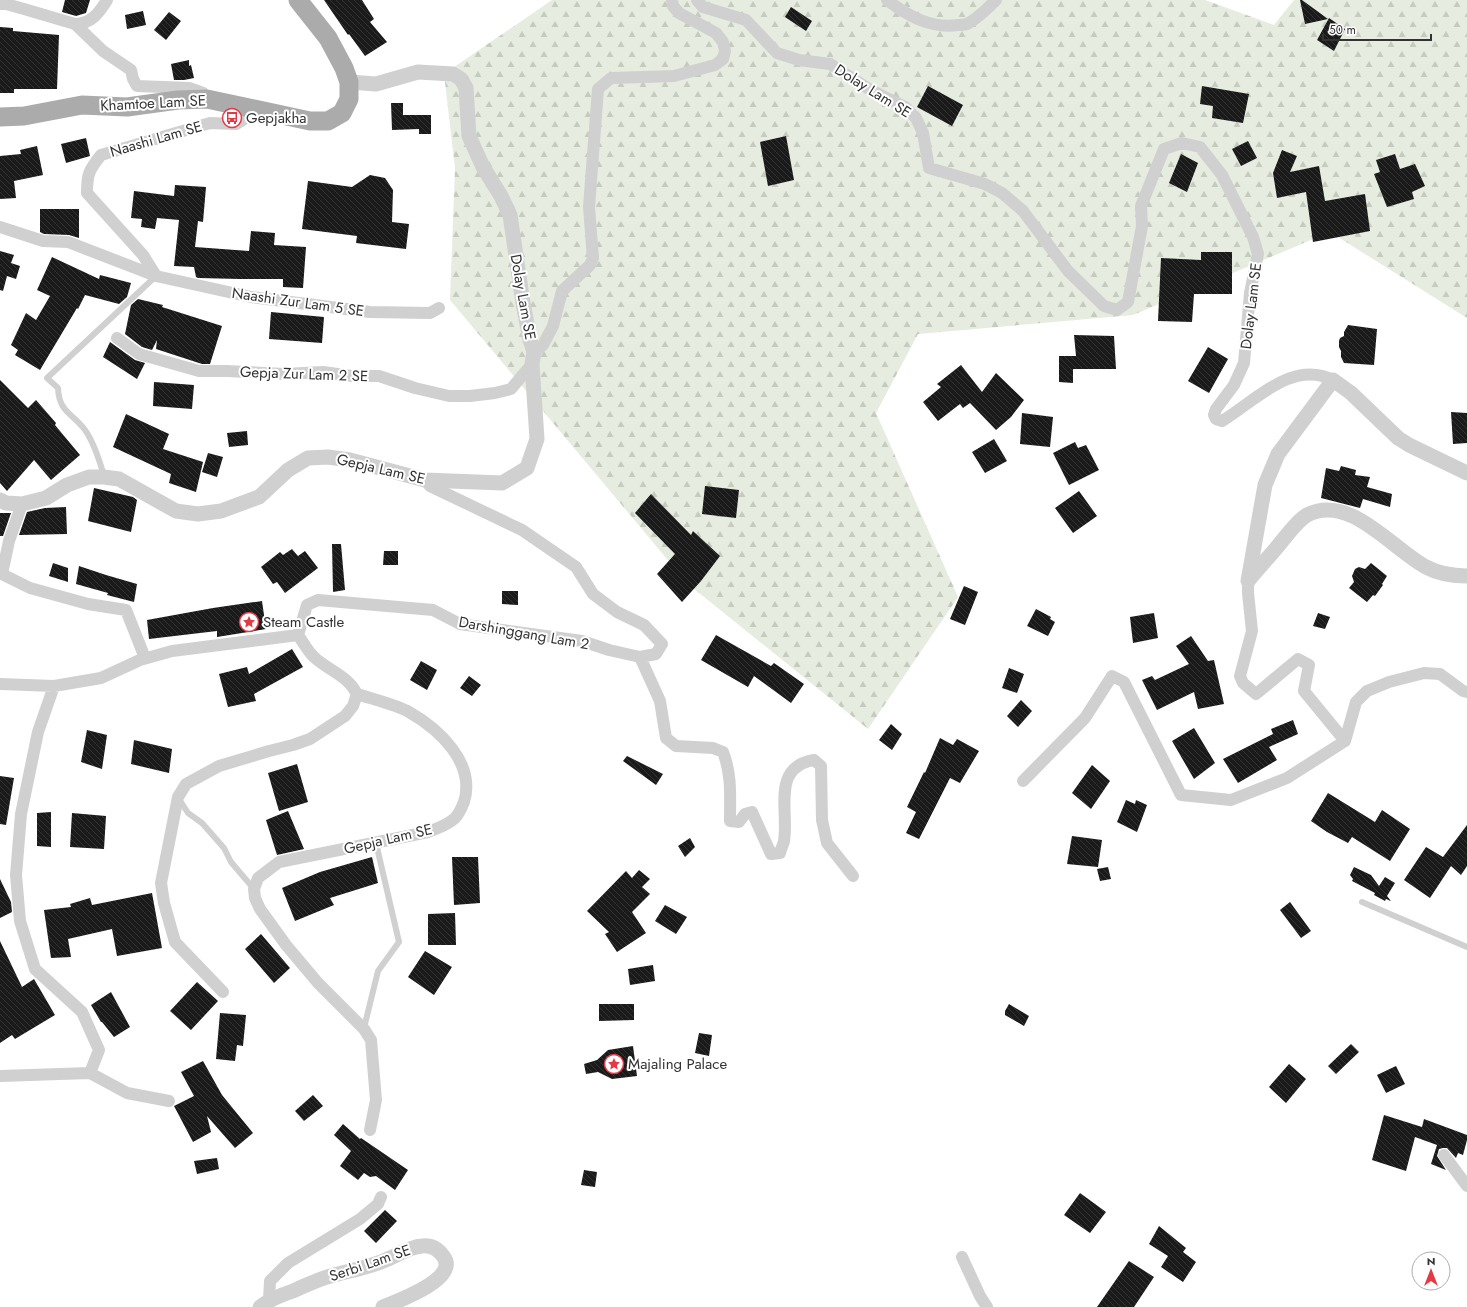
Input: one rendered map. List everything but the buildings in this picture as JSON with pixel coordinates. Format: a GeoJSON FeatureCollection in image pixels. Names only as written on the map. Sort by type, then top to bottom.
{"type":"FeatureCollection","features":[{"type":"Feature","properties":{"kind":"main road"},"geometry":{"type":"LineString","coordinates":[[298,0],[328,38],[350,82]]}},
{"type":"Feature","properties":{"kind":"main road","name":"Khamtoe Lam SE"},"geometry":{"type":"LineString","coordinates":[[0,117],[24,116],[82,105],[127,108],[178,100],[207,99],[310,121],[328,121],[342,113],[349,99],[350,82]]}},
{"type":"Feature","properties":{"kind":"street"},"geometry":{"type":"LineString","coordinates":[[0,4],[75,24],[83,24],[102,8],[107,0]]}},
{"type":"Feature","properties":{"kind":"street","name":"Dolay Lam SE"},"geometry":{"type":"LineString","coordinates":[[533,358],[543,345],[553,326],[562,291],[590,265],[593,258],[589,207],[598,89],[611,78],[674,76],[715,65],[723,59],[725,51],[723,42],[716,33],[679,13],[673,6],[672,0]]}},
{"type":"Feature","properties":{"kind":"street","name":"Dolay Lam SE"},"geometry":{"type":"LineString","coordinates":[[697,0],[703,7],[746,20],[777,53],[800,60],[830,64],[869,89],[905,107],[916,118],[923,132],[929,168],[986,184],[1002,193],[1023,211],[1068,271],[1104,306],[1118,310],[1128,302],[1142,226],[1141,206],[1164,149],[1182,143],[1200,147],[1222,175],[1254,237],[1258,254],[1250,293],[1244,363],[1234,385],[1216,409],[1214,415],[1216,419],[1222,421],[1254,397],[1285,380],[1313,374],[1324,376],[1333,380]]}},
{"type":"Feature","properties":{"kind":"street"},"geometry":{"type":"LineString","coordinates":[[887,0],[918,19],[938,26],[967,24],[996,0]]}},
{"type":"Feature","properties":{"kind":"street"},"geometry":{"type":"LineString","coordinates":[[75,24],[102,51],[131,70],[133,79],[137,86],[189,88],[203,93],[207,99]]}},
{"type":"Feature","properties":{"kind":"street","name":"Dolay Lam SE"},"geometry":{"type":"LineString","coordinates":[[350,82],[376,84],[418,72],[453,74],[461,79],[466,88],[469,136],[483,167],[501,196],[510,215],[533,358]]}},
{"type":"Feature","properties":{"kind":"street","name":"Naashi Lam SE"},"geometry":{"type":"LineString","coordinates":[[156,276],[143,255],[87,193],[87,178],[92,166],[101,155],[210,123],[236,124],[259,110]]}},
{"type":"Feature","properties":{"kind":"street"},"geometry":{"type":"LineString","coordinates":[[0,227],[43,241],[68,242],[156,276]]}},
{"type":"Feature","properties":{"kind":"street","name":"Naashi Zur Lam 5 SE"},"geometry":{"type":"LineString","coordinates":[[156,276],[251,297],[370,312],[430,313],[439,308]]}},
{"type":"Feature","properties":{"kind":"street","name":"Gepja Zur Lam 2 SE"},"geometry":{"type":"LineString","coordinates":[[117,338],[139,354],[199,371],[285,374],[323,372],[352,376],[379,376],[415,388],[449,396],[470,396],[495,393],[511,389],[533,358]]}},
{"type":"Feature","properties":{"kind":"street","name":"Gepja Lam SE"},"geometry":{"type":"LineString","coordinates":[[0,500],[6,504],[22,504],[46,498],[67,485],[89,477],[104,477],[119,479],[176,511],[198,514],[221,511],[259,497],[288,470],[299,462],[308,458],[328,457],[350,460],[425,480],[502,484],[527,468],[537,439],[533,358]]}},
{"type":"Feature","properties":{"kind":"street"},"geometry":{"type":"LineString","coordinates":[[1345,741],[1304,690],[1310,666],[1298,659],[1256,694],[1243,683],[1240,676],[1252,631],[1248,581],[1265,485],[1278,454],[1333,380],[1351,393],[1398,438],[1409,445],[1467,473]]}},
{"type":"Feature","properties":{"kind":"street"},"geometry":{"type":"LineString","coordinates":[[425,480],[430,486],[522,530],[576,567],[593,594],[617,612],[644,625],[662,644],[656,654],[640,657],[660,701],[666,738],[676,746],[713,748],[723,752],[728,765],[730,785],[730,821],[739,822],[745,814],[752,812],[771,854],[780,853],[784,842],[785,785],[793,769],[805,762],[814,760],[821,766],[822,820],[827,843],[853,876]]}},
{"type":"Feature","properties":{"kind":"street"},"geometry":{"type":"LineString","coordinates":[[22,504],[9,541],[2,574],[30,588],[88,604],[126,610],[145,658]]}},
{"type":"Feature","properties":{"kind":"street"},"geometry":{"type":"LineString","coordinates":[[1248,581],[1296,524],[1306,516],[1321,510],[1338,511],[1361,519],[1426,567],[1448,575],[1467,576]]}},
{"type":"Feature","properties":{"kind":"street","name":"Darshinggang Lam 2"},"geometry":{"type":"LineString","coordinates":[[298,635],[307,605],[318,600],[433,610],[460,624],[582,641],[608,650],[640,657]]}},
{"type":"Feature","properties":{"kind":"street"},"geometry":{"type":"LineString","coordinates":[[0,684],[54,686],[101,678],[145,658],[172,651],[298,635],[313,656],[324,666],[346,679],[352,685],[357,694],[353,706],[345,716],[310,739],[219,766],[186,784],[178,797],[161,883],[164,903],[175,942],[223,992]]}},
{"type":"Feature","properties":{"kind":"street"},"geometry":{"type":"LineString","coordinates":[[1023,781],[1085,718],[1112,676],[1124,682],[1181,794],[1231,800],[1287,778],[1345,741],[1356,702],[1366,690],[1389,682],[1424,673],[1440,674],[1463,691],[1467,692]]}},
{"type":"Feature","properties":{"kind":"street"},"geometry":{"type":"LineString","coordinates":[[54,686],[38,732],[21,814],[16,875],[20,921],[35,969],[82,1012],[99,1050],[90,1073]]}},
{"type":"Feature","properties":{"kind":"street","name":"Gepja Lam SE"},"geometry":{"type":"LineString","coordinates":[[254,888],[258,878],[279,862],[428,832],[446,824],[456,817],[462,806],[466,796],[466,781],[463,768],[454,750],[441,736],[426,722],[408,711],[357,694]]}},
{"type":"Feature","properties":{"kind":"street"},"geometry":{"type":"LineString","coordinates":[[254,888],[254,898],[260,909],[286,945],[318,984],[364,1029],[371,1040],[376,1100],[370,1130]]}},
{"type":"Feature","properties":{"kind":"street"},"geometry":{"type":"LineString","coordinates":[[0,1076],[90,1073],[127,1093],[169,1101]]}},
{"type":"Feature","properties":{"kind":"street"},"geometry":{"type":"LineString","coordinates":[[1444,1155],[1467,1186]]}},
{"type":"Feature","properties":{"kind":"street"},"geometry":{"type":"LineString","coordinates":[[265,1304],[270,1281],[288,1263],[360,1219],[378,1204],[380,1197]]}},
{"type":"Feature","properties":{"kind":"street","name":"Serbi Lam SE"},"geometry":{"type":"LineString","coordinates":[[265,1304],[326,1278],[389,1259],[406,1249],[423,1246],[432,1247],[438,1250],[445,1257],[446,1265],[444,1274],[416,1292],[383,1307]]}},
{"type":"Feature","properties":{"kind":"street"},"geometry":{"type":"LineString","coordinates":[[962,1257],[987,1307]]}},
{"type":"Feature","properties":{"kind":"lane"},"geometry":{"type":"LineString","coordinates":[[104,477],[99,459],[86,430],[65,410],[58,398],[58,388],[47,378],[156,276]]}},
{"type":"Feature","properties":{"kind":"lane"},"geometry":{"type":"LineString","coordinates":[[178,797],[188,813],[202,823],[221,844],[231,862],[254,888]]}},
{"type":"Feature","properties":{"kind":"lane"},"geometry":{"type":"LineString","coordinates":[[364,1029],[378,971],[399,942],[376,843]]}},
{"type":"Feature","properties":{"kind":"lane"},"geometry":{"type":"LineString","coordinates":[[1362,902],[1467,947]]}},
{"type":"Feature","properties":{"kind":"green space"},"geometry":{"type":"Polygon","coordinates":[[[552,0],[1205,0],[1274,25],[1294,0],[1467,0],[1467,318],[1330,232],[1133,315],[918,334],[876,413],[958,597],[868,729],[688,584],[450,300],[455,168],[444,74],[552,0]]]}},
{"type":"Feature","properties":{"kind":"place","name":"Gepjakha"},"geometry":{"type":"Point","coordinates":[232,118]}},
{"type":"Feature","properties":{"kind":"place","name":"Steam Castle"},"geometry":{"type":"Point","coordinates":[249,622]}},
{"type":"Feature","properties":{"kind":"place","name":"Majaling Palace"},"geometry":{"type":"Point","coordinates":[614,1064]}}]}
